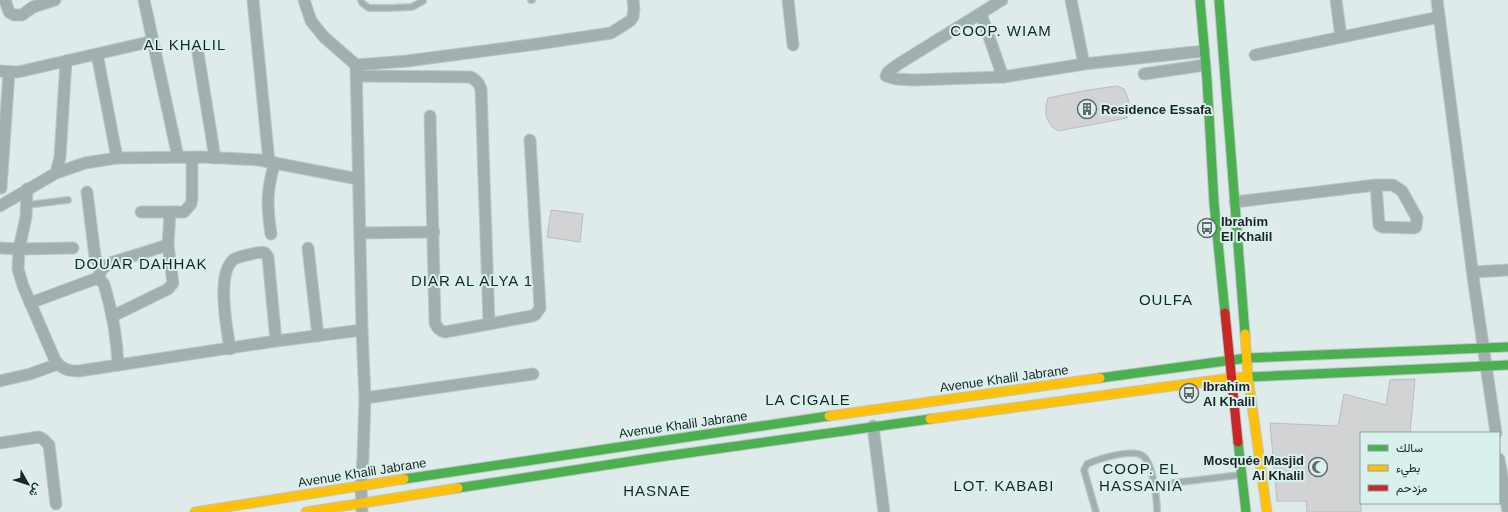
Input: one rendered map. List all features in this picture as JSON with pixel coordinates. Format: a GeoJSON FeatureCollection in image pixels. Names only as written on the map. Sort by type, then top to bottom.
{"type":"FeatureCollection","features":[{"type":"Feature","properties":{"kind":"main road"},"geometry":{"type":"LineString","coordinates":[[1200,0],[1214,203],[1246,512]]}},
{"type":"Feature","properties":{"kind":"main road"},"geometry":{"type":"LineString","coordinates":[[1219,0],[1236,202],[1248,377],[1267,512]]}},
{"type":"Feature","properties":{"kind":"main road","name":"Avenue Khalil Jabrane"},"geometry":{"type":"LineString","coordinates":[[195,512],[360,485],[914,404],[1230,360],[1247,358],[1508,347]]}},
{"type":"Feature","properties":{"kind":"main road"},"geometry":{"type":"LineString","coordinates":[[306,512],[362,507],[514,478],[873,426],[1231,378],[1508,365]]}},
{"type":"Feature","properties":{"kind":"street"},"geometry":{"type":"LineString","coordinates":[[5,0],[9,12],[18,16],[22,15],[33,7],[55,0]]}},
{"type":"Feature","properties":{"kind":"street"},"geometry":{"type":"LineString","coordinates":[[144,0],[178,157]]}},
{"type":"Feature","properties":{"kind":"street"},"geometry":{"type":"LineString","coordinates":[[253,0],[272,163],[267,211],[271,234]]}},
{"type":"Feature","properties":{"kind":"street"},"geometry":{"type":"LineString","coordinates":[[304,0],[311,21],[324,37],[357,71],[470,77],[477,81],[480,85],[489,324]]}},
{"type":"Feature","properties":{"kind":"street"},"geometry":{"type":"LineString","coordinates":[[357,71],[407,61],[611,33],[630,22],[633,17],[632,0]]}},
{"type":"Feature","properties":{"kind":"street"},"geometry":{"type":"LineString","coordinates":[[788,0],[792,45]]}},
{"type":"Feature","properties":{"kind":"street"},"geometry":{"type":"LineString","coordinates":[[1002,0],[897,65],[888,72],[886,76],[896,80],[1003,77],[1084,64],[1204,51]]}},
{"type":"Feature","properties":{"kind":"street"},"geometry":{"type":"LineString","coordinates":[[1071,0],[1084,64]]}},
{"type":"Feature","properties":{"kind":"street"},"geometry":{"type":"LineString","coordinates":[[1336,0],[1342,37]]}},
{"type":"Feature","properties":{"kind":"street"},"geometry":{"type":"LineString","coordinates":[[1436,0],[1496,432]]}},
{"type":"Feature","properties":{"kind":"street"},"geometry":{"type":"LineString","coordinates":[[981,14],[1003,77]]}},
{"type":"Feature","properties":{"kind":"street"},"geometry":{"type":"LineString","coordinates":[[1255,56],[1439,16]]}},
{"type":"Feature","properties":{"kind":"street"},"geometry":{"type":"LineString","coordinates":[[1,188],[5,72],[18,72],[153,42]]}},
{"type":"Feature","properties":{"kind":"street"},"geometry":{"type":"LineString","coordinates":[[198,53],[215,158]]}},
{"type":"Feature","properties":{"kind":"street"},"geometry":{"type":"LineString","coordinates":[[97,54],[117,158]]}},
{"type":"Feature","properties":{"kind":"street"},"geometry":{"type":"LineString","coordinates":[[56,173],[60,157],[66,61]]}},
{"type":"Feature","properties":{"kind":"street"},"geometry":{"type":"LineString","coordinates":[[1144,74],[1205,65]]}},
{"type":"Feature","properties":{"kind":"street"},"geometry":{"type":"LineString","coordinates":[[357,71],[358,179],[365,398],[363,457],[360,485],[362,507]]}},
{"type":"Feature","properties":{"kind":"street"},"geometry":{"type":"LineString","coordinates":[[430,116],[436,326],[445,332],[532,316],[535,315],[540,308],[530,140]]}},
{"type":"Feature","properties":{"kind":"street"},"geometry":{"type":"LineString","coordinates":[[141,212],[184,212],[191,204],[192,157]]}},
{"type":"Feature","properties":{"kind":"street"},"geometry":{"type":"LineString","coordinates":[[0,206],[56,173],[85,163],[117,158],[215,158],[272,163],[358,179]]}},
{"type":"Feature","properties":{"kind":"street"},"geometry":{"type":"LineString","coordinates":[[1236,202],[1376,185],[1392,185],[1402,192],[1417,218],[1416,227],[1382,227],[1378,225],[1376,185]]}},
{"type":"Feature","properties":{"kind":"street"},"geometry":{"type":"LineString","coordinates":[[27,189],[28,205],[19,249],[18,269],[30,303],[58,364],[67,370],[79,371],[276,341],[362,330]]}},
{"type":"Feature","properties":{"kind":"street"},"geometry":{"type":"LineString","coordinates":[[87,192],[95,257],[113,316],[117,342],[118,365]]}},
{"type":"Feature","properties":{"kind":"street"},"geometry":{"type":"LineString","coordinates":[[113,316],[171,287],[173,280],[168,245],[170,212]]}},
{"type":"Feature","properties":{"kind":"street"},"geometry":{"type":"LineString","coordinates":[[360,233],[434,232]]}},
{"type":"Feature","properties":{"kind":"street"},"geometry":{"type":"LineString","coordinates":[[30,303],[100,274],[115,261],[168,245]]}},
{"type":"Feature","properties":{"kind":"street"},"geometry":{"type":"LineString","coordinates":[[0,248],[73,248]]}},
{"type":"Feature","properties":{"kind":"street"},"geometry":{"type":"LineString","coordinates":[[308,248],[318,336]]}},
{"type":"Feature","properties":{"kind":"street"},"geometry":{"type":"LineString","coordinates":[[230,348],[224,302],[225,281],[228,268],[236,258],[259,252],[265,253],[268,257],[276,341]]}},
{"type":"Feature","properties":{"kind":"street"},"geometry":{"type":"LineString","coordinates":[[1473,272],[1508,270]]}},
{"type":"Feature","properties":{"kind":"street"},"geometry":{"type":"LineString","coordinates":[[0,381],[30,374],[58,364]]}},
{"type":"Feature","properties":{"kind":"street"},"geometry":{"type":"LineString","coordinates":[[365,398],[533,374]]}},
{"type":"Feature","properties":{"kind":"street"},"geometry":{"type":"LineString","coordinates":[[873,426],[884,512]]}},
{"type":"Feature","properties":{"kind":"street"},"geometry":{"type":"LineString","coordinates":[[0,443],[38,437],[47,442],[49,446],[56,504]]}},
{"type":"Feature","properties":{"kind":"street"},"geometry":{"type":"LineString","coordinates":[[1500,468],[1507,492],[1508,512]]}},
{"type":"Feature","properties":{"kind":"lane"},"geometry":{"type":"LineString","coordinates":[[361,0],[362,3],[369,8],[412,7],[424,0]]}},
{"type":"Feature","properties":{"kind":"lane"},"geometry":{"type":"LineString","coordinates":[[28,205],[68,200]]}},
{"type":"Feature","properties":{"kind":"lane"},"geometry":{"type":"LineString","coordinates":[[1096,512],[1084,470],[1087,464],[1096,460],[1123,454],[1139,454],[1146,459],[1155,485],[1157,512]]}},
{"type":"Feature","properties":{"kind":"lane"},"geometry":{"type":"LineString","coordinates":[[1155,485],[1241,474]]}},
{"type":"Feature","properties":{"kind":"building","name":"Residence Essafa"},"geometry":{"type":"Polygon","coordinates":[[[1117,86],[1124,89],[1127,95],[1129,103],[1127,118],[1058,131],[1051,126],[1046,116],[1048,98],[1117,86]]]}},
{"type":"Feature","properties":{"kind":"building"},"geometry":{"type":"Polygon","coordinates":[[[551,210],[583,214],[580,242],[547,237],[551,210]]]}},
{"type":"Feature","properties":{"kind":"building","name":"Mosquée Masjid Al Khalil"},"geometry":{"type":"Polygon","coordinates":[[[1415,379],[1410,432],[1360,432],[1361,512],[1307,512],[1306,501],[1277,501],[1270,423],[1338,426],[1344,394],[1386,405],[1390,380],[1415,379]]]}},
{"type":"Feature","properties":{"kind":"traffic: fast"},"geometry":{"type":"LineString","coordinates":[[1200,0],[1207,80],[1214,203],[1225,313]]}},
{"type":"Feature","properties":{"kind":"traffic: fast"},"geometry":{"type":"LineString","coordinates":[[1219,0],[1245,334]]}},
{"type":"Feature","properties":{"kind":"traffic: fast"},"geometry":{"type":"LineString","coordinates":[[1247,358],[1508,347]]}},
{"type":"Feature","properties":{"kind":"traffic: fast"},"geometry":{"type":"LineString","coordinates":[[1100,378],[1247,358]]}},
{"type":"Feature","properties":{"kind":"traffic: fast"},"geometry":{"type":"LineString","coordinates":[[1248,377],[1508,365]]}},
{"type":"Feature","properties":{"kind":"traffic: fast"},"geometry":{"type":"LineString","coordinates":[[404,479],[829,416]]}},
{"type":"Feature","properties":{"kind":"traffic: fast"},"geometry":{"type":"LineString","coordinates":[[458,488],[652,458],[930,419]]}},
{"type":"Feature","properties":{"kind":"traffic: fast"},"geometry":{"type":"LineString","coordinates":[[1238,442],[1246,512]]}},
{"type":"Feature","properties":{"kind":"traffic: slow"},"geometry":{"type":"LineString","coordinates":[[1245,334],[1248,377],[1267,512]]}},
{"type":"Feature","properties":{"kind":"traffic: slow"},"geometry":{"type":"LineString","coordinates":[[930,419],[1231,378],[1248,377]]}},
{"type":"Feature","properties":{"kind":"traffic: slow"},"geometry":{"type":"LineString","coordinates":[[829,416],[1100,378]]}},
{"type":"Feature","properties":{"kind":"traffic: slow"},"geometry":{"type":"LineString","coordinates":[[195,512],[404,479]]}},
{"type":"Feature","properties":{"kind":"traffic: slow"},"geometry":{"type":"LineString","coordinates":[[306,512],[458,488]]}},
{"type":"Feature","properties":{"kind":"traffic: jam"},"geometry":{"type":"LineString","coordinates":[[1225,313],[1238,442]]}},
{"type":"Feature","properties":{"kind":"place","name":"Residence Essafa"},"geometry":{"type":"Point","coordinates":[1087,109]}},
{"type":"Feature","properties":{"kind":"place","name":"Ibrahim El Khalil"},"geometry":{"type":"Point","coordinates":[1207,228]}},
{"type":"Feature","properties":{"kind":"place","name":"Ibrahim Al Khalil"},"geometry":{"type":"Point","coordinates":[1189,393]}},
{"type":"Feature","properties":{"kind":"place","name":"Mosquée Masjid Al Khalil"},"geometry":{"type":"Point","coordinates":[1318,467]}},
{"type":"Feature","properties":{"kind":"district","name":"COOP. WIAM"},"geometry":{"type":"Point","coordinates":[1001,31]}},
{"type":"Feature","properties":{"kind":"district","name":"AL KHALIL"},"geometry":{"type":"Point","coordinates":[185,45]}},
{"type":"Feature","properties":{"kind":"district","name":"DOUAR DAHHAK"},"geometry":{"type":"Point","coordinates":[141,264]}},
{"type":"Feature","properties":{"kind":"district","name":"DIAR AL ALYA 1"},"geometry":{"type":"Point","coordinates":[472,281]}},
{"type":"Feature","properties":{"kind":"district","name":"OULFA"},"geometry":{"type":"Point","coordinates":[1166,300]}},
{"type":"Feature","properties":{"kind":"district","name":"LA CIGALE"},"geometry":{"type":"Point","coordinates":[808,400]}},
{"type":"Feature","properties":{"kind":"district","name":"COOP. EL HASSANIA"},"geometry":{"type":"Point","coordinates":[1141,478]}},
{"type":"Feature","properties":{"kind":"district","name":"LOT. KABABI"},"geometry":{"type":"Point","coordinates":[1004,486]}},
{"type":"Feature","properties":{"kind":"district","name":"HASNAE"},"geometry":{"type":"Point","coordinates":[657,491]}}]}
